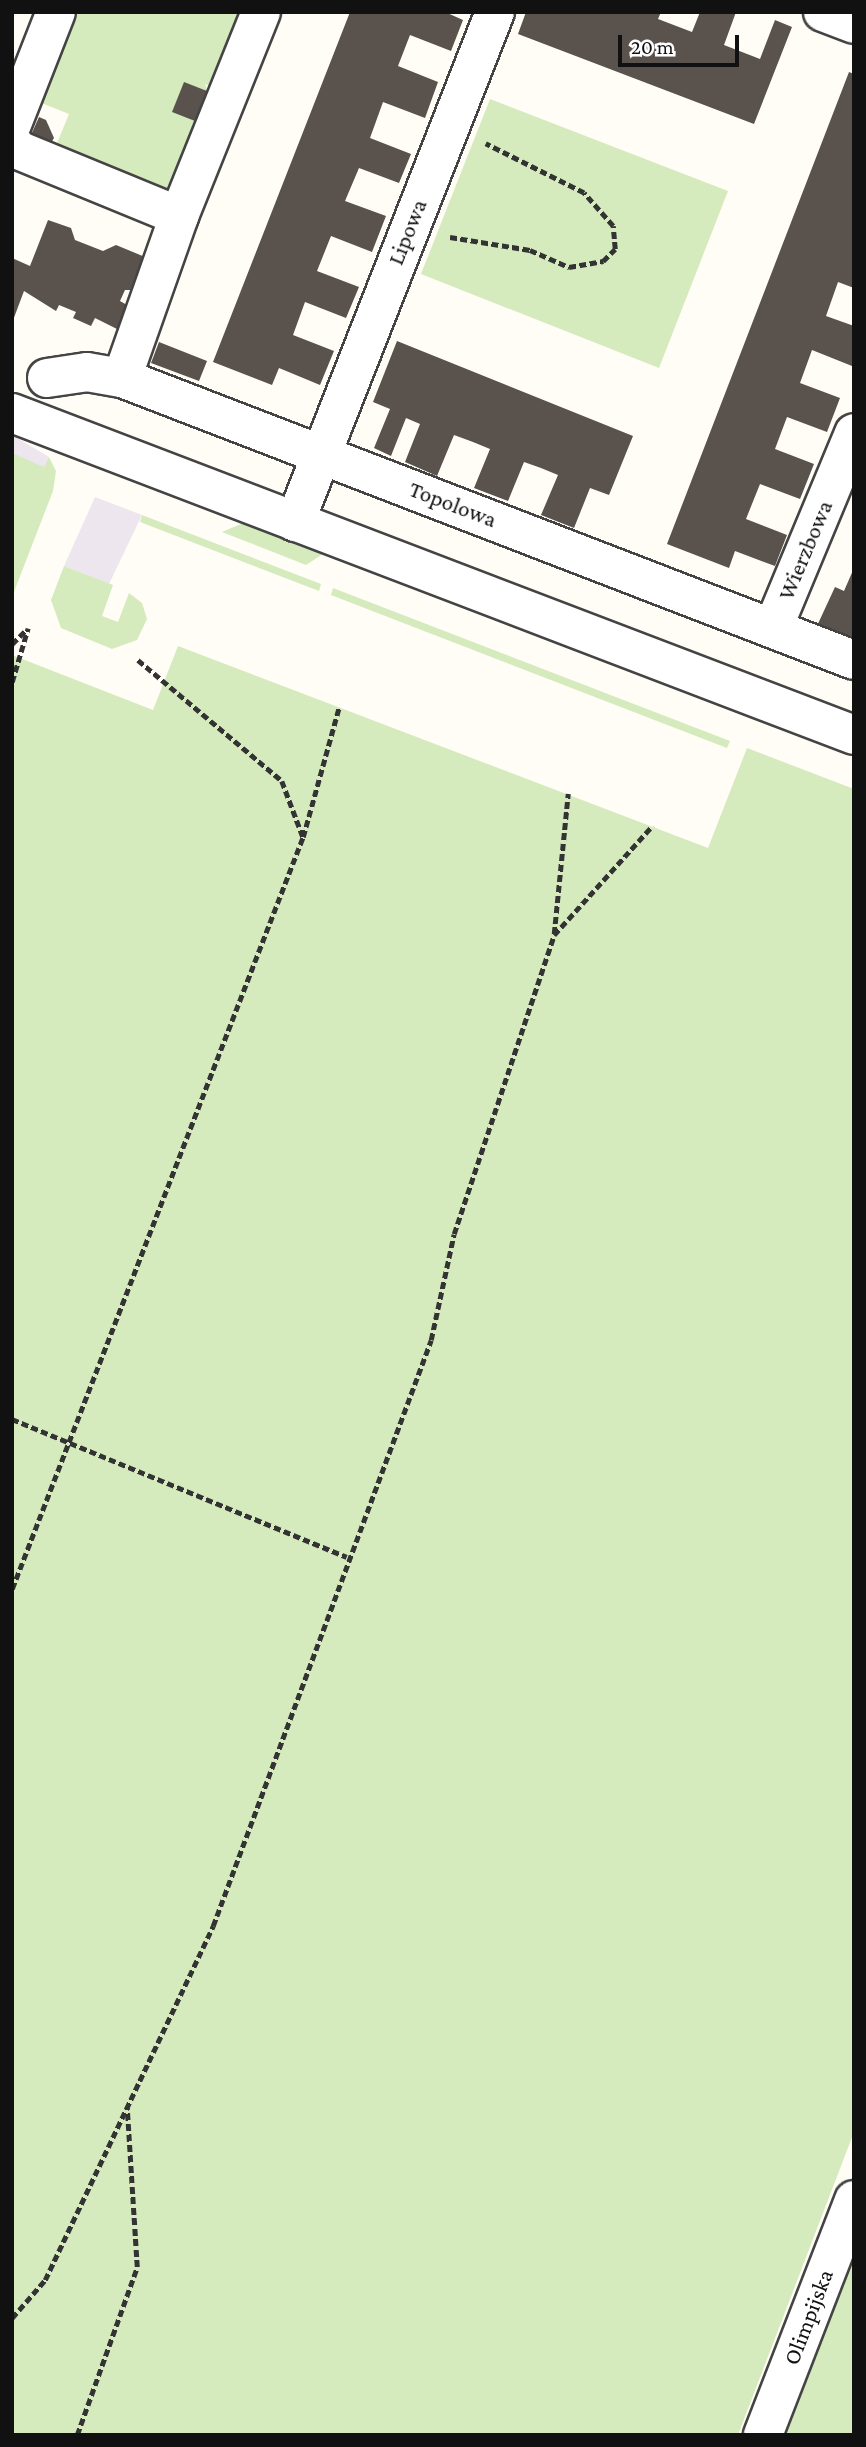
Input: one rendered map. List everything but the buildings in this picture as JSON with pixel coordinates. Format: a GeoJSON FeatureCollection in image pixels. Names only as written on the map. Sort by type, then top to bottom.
{"type":"FeatureCollection","features":[{"type":"Feature","properties":{"kind":"street"},"geometry":{"type":"LineString","coordinates":[[12,124],[56,12]]}},
{"type":"Feature","properties":{"kind":"street"},"geometry":{"type":"LineString","coordinates":[[122,378],[179,216],[261,12]]}},
{"type":"Feature","properties":{"kind":"street","name":"Lipowa"},"geometry":{"type":"LineString","coordinates":[[295,522],[408,228],[495,12]]}},
{"type":"Feature","properties":{"kind":"street"},"geometry":{"type":"LineString","coordinates":[[823,12],[854,24]]}},
{"type":"Feature","properties":{"kind":"street"},"geometry":{"type":"LineString","coordinates":[[12,142],[18,150],[179,216]]}},
{"type":"Feature","properties":{"kind":"street","name":"Topolowa"},"geometry":{"type":"LineString","coordinates":[[47,378],[87,372],[122,378],[854,660]]}},
{"type":"Feature","properties":{"kind":"street"},"geometry":{"type":"LineString","coordinates":[[12,413],[854,735]]}},
{"type":"Feature","properties":{"kind":"street","name":"Wierzbowa"},"geometry":{"type":"LineString","coordinates":[[773,628],[854,433]]}},
{"type":"Feature","properties":{"kind":"street","name":"Olimpijska"},"geometry":{"type":"LineString","coordinates":[[763,2435],[854,2200]]}},
{"type":"Feature","properties":{"kind":"path"},"geometry":{"type":"LineString","coordinates":[[408,228],[530,250],[569,267],[603,261],[615,248],[613,226],[584,193],[484,142],[454,116]]}},
{"type":"Feature","properties":{"kind":"path"},"geometry":{"type":"LineString","coordinates":[[12,644],[28,628],[12,682]]}},
{"type":"Feature","properties":{"kind":"path"},"geometry":{"type":"LineString","coordinates":[[138,660],[282,781],[303,838]]}},
{"type":"Feature","properties":{"kind":"path"},"geometry":{"type":"LineString","coordinates":[[12,1589],[303,838],[339,707]]}},
{"type":"Feature","properties":{"kind":"path"},"geometry":{"type":"LineString","coordinates":[[12,2318],[45,2280],[213,1926],[347,1557],[431,1340],[454,1234],[554,935],[568,794]]}},
{"type":"Feature","properties":{"kind":"path"},"geometry":{"type":"LineString","coordinates":[[554,935],[652,826]]}},
{"type":"Feature","properties":{"kind":"path"},"geometry":{"type":"LineString","coordinates":[[12,1419],[347,1557]]}},
{"type":"Feature","properties":{"kind":"path"},"geometry":{"type":"LineString","coordinates":[[78,2435],[137,2267],[127,2105]]}},
{"type":"Feature","properties":{"kind":"shaded area"},"geometry":{"type":"Polygon","coordinates":[[[12,435],[49,457],[12,548],[12,435]]]}},
{"type":"Feature","properties":{"kind":"shaded area"},"geometry":{"type":"Polygon","coordinates":[[[95,497],[142,515],[109,584],[64,566],[95,497]]]}},
{"type":"Feature","properties":{"kind":"green space"},"geometry":{"type":"Polygon","coordinates":[[[69,12],[243,12],[216,89],[205,84],[208,93],[174,188],[164,195],[53,153],[69,114],[34,100],[69,12]]]}},
{"type":"Feature","properties":{"kind":"green space"},"geometry":{"type":"Polygon","coordinates":[[[490,99],[728,191],[659,368],[421,274],[490,99]]]}},
{"type":"Feature","properties":{"kind":"green space"},"geometry":{"type":"Polygon","coordinates":[[[12,453],[44,467],[49,457],[56,471],[53,491],[12,597],[12,453]]]}},
{"type":"Feature","properties":{"kind":"green space"},"geometry":{"type":"Polygon","coordinates":[[[142,515],[321,584],[319,591],[140,522],[142,515]]]}},
{"type":"Feature","properties":{"kind":"green space"},"geometry":{"type":"Polygon","coordinates":[[[243,523],[323,554],[306,565],[222,532],[243,523]]]}},
{"type":"Feature","properties":{"kind":"green space"},"geometry":{"type":"Polygon","coordinates":[[[64,566],[113,585],[102,616],[118,622],[129,593],[142,603],[147,619],[137,640],[112,649],[61,628],[51,600],[64,566]]]}},
{"type":"Feature","properties":{"kind":"green space"},"geometry":{"type":"Polygon","coordinates":[[[333,588],[730,741],[727,748],[331,595],[333,588]]]}},
{"type":"Feature","properties":{"kind":"green space"},"geometry":{"type":"Polygon","coordinates":[[[178,646],[708,848],[747,748],[854,789],[854,2132],[738,2435],[12,2435],[12,655],[153,710],[178,646]]]}},
{"type":"Feature","properties":{"kind":"green space"},"geometry":{"type":"Polygon","coordinates":[[[854,2252],[854,2435],[784,2435],[854,2252]]]}}]}
